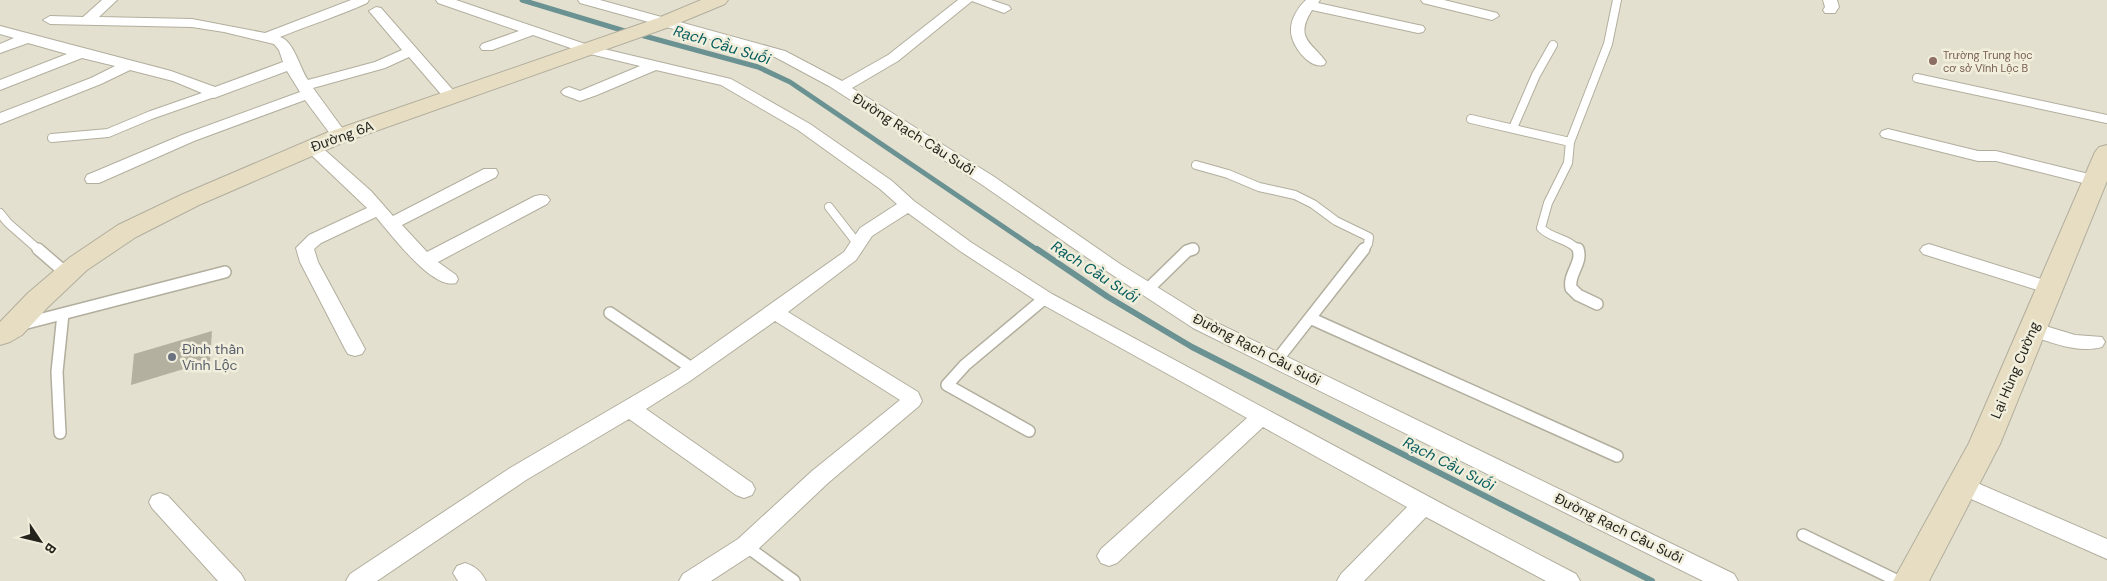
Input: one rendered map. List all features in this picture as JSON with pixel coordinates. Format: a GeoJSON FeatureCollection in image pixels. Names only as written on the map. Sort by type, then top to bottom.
{"type":"FeatureCollection","features":[{"type":"Feature","properties":{"kind":"street"},"geometry":{"type":"LineString","coordinates":[[86,21],[110,0]]}},
{"type":"Feature","properties":{"kind":"street"},"geometry":{"type":"LineString","coordinates":[[266,38],[308,20],[336,12],[362,0]]}},
{"type":"Feature","properties":{"kind":"street"},"geometry":{"type":"LineString","coordinates":[[443,0],[591,47],[654,65],[726,82],[804,127],[840,155],[886,185],[908,206],[966,247],[1045,298],[1423,505],[1568,581]]}},
{"type":"Feature","properties":{"kind":"street","name":"Đường Rạch Cầu Suối"},"geometry":{"type":"LineString","coordinates":[[585,0],[661,24],[780,54],[810,68],[987,180],[1114,268],[1200,323],[1726,581]]}},
{"type":"Feature","properties":{"kind":"street","name":"Đường 6A"},"geometry":{"type":"LineString","coordinates":[[6,332],[67,274],[127,231],[190,200],[340,136],[661,24],[718,0]]}},
{"type":"Feature","properties":{"kind":"street"},"geometry":{"type":"LineString","coordinates":[[841,88],[893,58],[966,0]]}},
{"type":"Feature","properties":{"kind":"street"},"geometry":{"type":"LineString","coordinates":[[978,0],[1004,9]]}},
{"type":"Feature","properties":{"kind":"street"},"geometry":{"type":"LineString","coordinates":[[1428,0],[1492,16]]}},
{"type":"Feature","properties":{"kind":"street"},"geometry":{"type":"LineString","coordinates":[[1319,62],[1305,51],[1297,28],[1299,18],[1311,3],[1418,29]]}},
{"type":"Feature","properties":{"kind":"street"},"geometry":{"type":"LineString","coordinates":[[376,10],[451,97]]}},
{"type":"Feature","properties":{"kind":"street"},"geometry":{"type":"LineString","coordinates":[[50,20],[192,23],[279,42],[286,49],[291,64],[306,90],[340,136]]}},
{"type":"Feature","properties":{"kind":"street"},"geometry":{"type":"LineString","coordinates":[[0,30],[196,83],[214,93],[291,64]]}},
{"type":"Feature","properties":{"kind":"street"},"geometry":{"type":"LineString","coordinates":[[487,47],[534,30]]}},
{"type":"Feature","properties":{"kind":"street"},"geometry":{"type":"LineString","coordinates":[[0,49],[27,38]]}},
{"type":"Feature","properties":{"kind":"street"},"geometry":{"type":"LineString","coordinates":[[93,179],[306,90],[380,65],[411,51]]}},
{"type":"Feature","properties":{"kind":"street"},"geometry":{"type":"LineString","coordinates":[[0,85],[81,53]]}},
{"type":"Feature","properties":{"kind":"street"},"geometry":{"type":"LineString","coordinates":[[0,119],[96,81],[129,65]]}},
{"type":"Feature","properties":{"kind":"street"},"geometry":{"type":"LineString","coordinates":[[570,92],[580,96],[654,65]]}},
{"type":"Feature","properties":{"kind":"street"},"geometry":{"type":"LineString","coordinates":[[1888,134],[1978,156],[1996,156],[2095,181]]}},
{"type":"Feature","properties":{"kind":"street"},"geometry":{"type":"LineString","coordinates":[[312,147],[365,195],[426,261],[449,279]]}},
{"type":"Feature","properties":{"kind":"street","name":"Lại Hùng Cường"},"geometry":{"type":"LineString","coordinates":[[1911,581],[1984,444],[2107,152]]}},
{"type":"Feature","properties":{"kind":"street"},"geometry":{"type":"LineString","coordinates":[[391,224],[490,172]]}},
{"type":"Feature","properties":{"kind":"street"},"geometry":{"type":"LineString","coordinates":[[426,261],[541,200]]}},
{"type":"Feature","properties":{"kind":"street"},"geometry":{"type":"LineString","coordinates":[[358,581],[518,474],[630,409],[693,369],[850,256],[866,232],[908,206]]}},
{"type":"Feature","properties":{"kind":"street"},"geometry":{"type":"LineString","coordinates":[[355,349],[309,262],[305,248],[315,239],[377,210]]}},
{"type":"Feature","properties":{"kind":"street"},"geometry":{"type":"LineString","coordinates":[[1929,250],[2050,288]]}},
{"type":"Feature","properties":{"kind":"street"},"geometry":{"type":"LineString","coordinates":[[691,581],[746,546],[820,477],[913,399],[774,312]]}},
{"type":"Feature","properties":{"kind":"street"},"geometry":{"type":"LineString","coordinates":[[2032,329],[2076,342],[2095,342]]}},
{"type":"Feature","properties":{"kind":"street"},"geometry":{"type":"LineString","coordinates":[[630,409],[744,489]]}},
{"type":"Feature","properties":{"kind":"street"},"geometry":{"type":"LineString","coordinates":[[1109,556],[1261,417]]}},
{"type":"Feature","properties":{"kind":"street"},"geometry":{"type":"LineString","coordinates":[[1961,485],[2107,549]]}},
{"type":"Feature","properties":{"kind":"street"},"geometry":{"type":"LineString","coordinates":[[160,502],[233,581]]}},
{"type":"Feature","properties":{"kind":"street"},"geometry":{"type":"LineString","coordinates":[[1349,581],[1423,505]]}},
{"type":"Feature","properties":{"kind":"lane"},"geometry":{"type":"LineString","coordinates":[[1597,304],[1575,293],[1571,288],[1571,277],[1580,255],[1578,250],[1568,242],[1544,233],[1541,228],[1548,203],[1568,163],[1570,142],[1608,44],[1617,0]]}},
{"type":"Feature","properties":{"kind":"lane"},"geometry":{"type":"LineString","coordinates":[[1513,128],[1531,84],[1553,45]]}},
{"type":"Feature","properties":{"kind":"lane"},"geometry":{"type":"LineString","coordinates":[[1917,78],[2107,120]]}},
{"type":"Feature","properties":{"kind":"lane"},"geometry":{"type":"LineString","coordinates":[[52,138],[108,133],[214,93]]}},
{"type":"Feature","properties":{"kind":"lane"},"geometry":{"type":"LineString","coordinates":[[1471,119],[1570,142]]}},
{"type":"Feature","properties":{"kind":"lane"},"geometry":{"type":"LineString","coordinates":[[1196,165],[1228,174],[1259,186],[1296,195],[1313,204],[1336,222],[1353,228],[1369,237],[1368,244],[1345,276],[1278,360]]}},
{"type":"Feature","properties":{"kind":"lane"},"geometry":{"type":"LineString","coordinates":[[829,207],[857,243]]}},
{"type":"Feature","properties":{"kind":"lane"},"geometry":{"type":"LineString","coordinates":[[0,213],[8,223],[67,274]]}},
{"type":"Feature","properties":{"kind":"lane"},"geometry":{"type":"LineString","coordinates":[[1148,289],[1187,250],[1194,249]]}},
{"type":"Feature","properties":{"kind":"lane"},"geometry":{"type":"LineString","coordinates":[[6,332],[63,314],[225,272]]}},
{"type":"Feature","properties":{"kind":"lane"},"geometry":{"type":"LineString","coordinates":[[1029,431],[947,385],[964,365],[1045,298]]}},
{"type":"Feature","properties":{"kind":"lane"},"geometry":{"type":"LineString","coordinates":[[610,313],[693,369]]}},
{"type":"Feature","properties":{"kind":"lane"},"geometry":{"type":"LineString","coordinates":[[60,432],[57,372],[63,314]]}},
{"type":"Feature","properties":{"kind":"lane"},"geometry":{"type":"LineString","coordinates":[[1312,319],[1617,456]]}},
{"type":"Feature","properties":{"kind":"lane"},"geometry":{"type":"LineString","coordinates":[[1803,535],[1898,581]]}},
{"type":"Feature","properties":{"kind":"lane"},"geometry":{"type":"LineString","coordinates":[[746,546],[794,581]]}},
{"type":"Feature","properties":{"kind":"building","name":"Đình thần Vĩnh Lộc"},"geometry":{"type":"Polygon","coordinates":[[[212,331],[210,361],[131,385],[134,354],[212,331]]]}},
{"type":"Feature","properties":{"kind":"waterway","name":"Rạch Cầu Suối"},"geometry":{"type":"LineString","coordinates":[[522,0],[628,32]]}},
{"type":"Feature","properties":{"kind":"waterway","name":"Rạch Cầu Suối"},"geometry":{"type":"LineString","coordinates":[[637,34],[758,67],[790,82],[1039,251]]}},
{"type":"Feature","properties":{"kind":"waterway","name":"Rạch Cầu Suối"},"geometry":{"type":"LineString","coordinates":[[1037,249],[1108,297],[1192,347],[1652,581]]}},
{"type":"Feature","properties":{"kind":"place","name":"Trường Trung học cơ sở Vĩnh Lộc B"},"geometry":{"type":"Point","coordinates":[1933,61]}},
{"type":"Feature","properties":{"kind":"place","name":"Đình thần Vĩnh Lộc"},"geometry":{"type":"Point","coordinates":[172,357]}}]}
